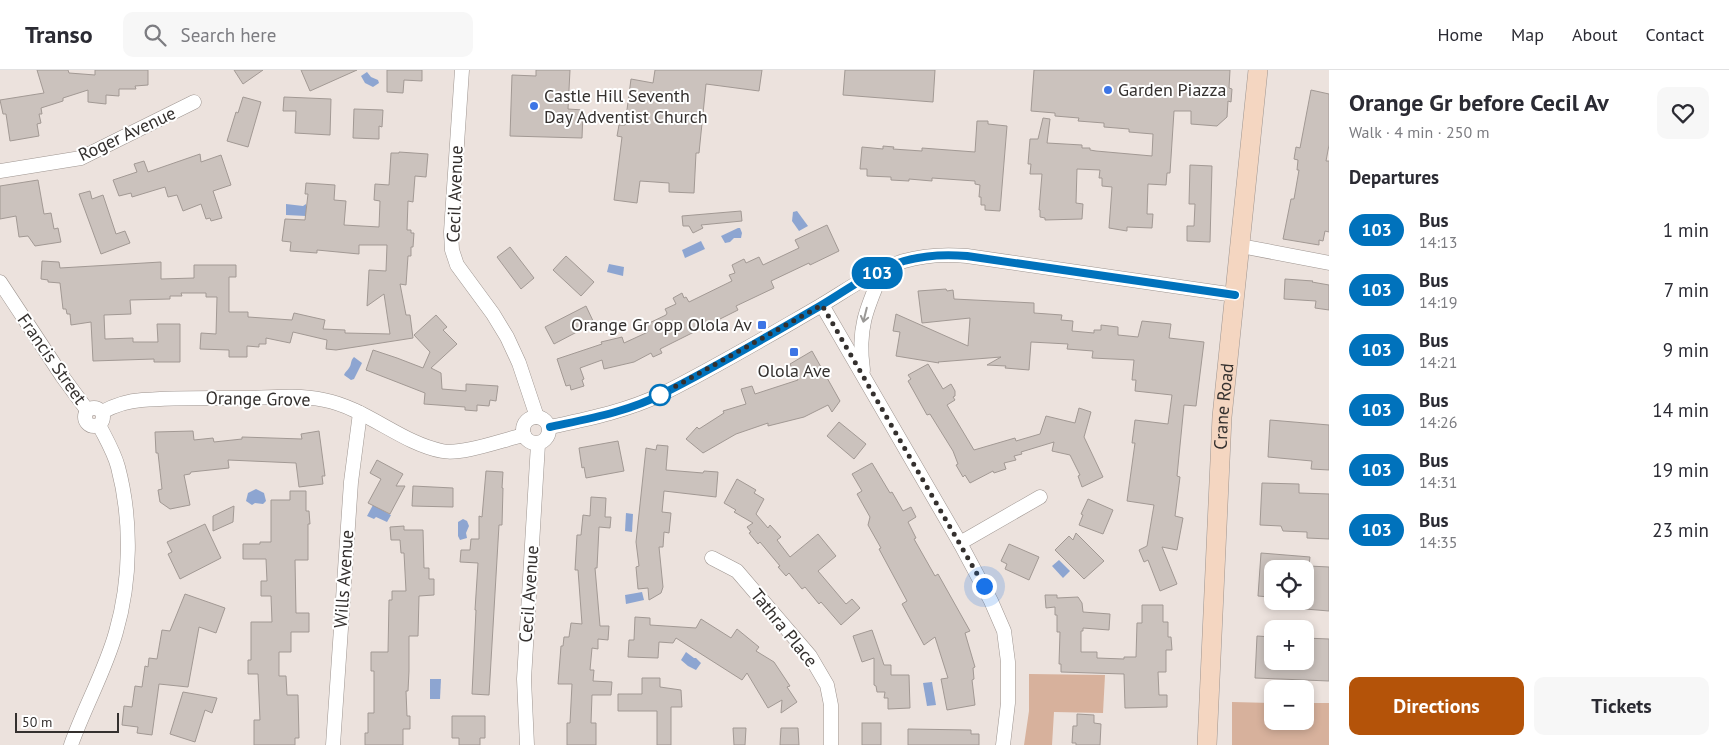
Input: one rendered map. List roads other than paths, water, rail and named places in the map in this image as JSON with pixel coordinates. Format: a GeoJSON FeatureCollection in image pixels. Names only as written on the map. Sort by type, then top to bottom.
{"type":"FeatureCollection","features":[{"type":"Feature","properties":{"kind":"street","name":"Cecil Avenue"},"geometry":{"type":"LineString","coordinates":[[462,70],[451,232],[452,250],[457,265],[493,314],[507,337],[519,363],[537,417]]}},
{"type":"Feature","properties":{"kind":"street","name":"Crane Road"},"geometry":{"type":"LineString","coordinates":[[1207,745],[1222,417],[1258,70]]}},
{"type":"Feature","properties":{"kind":"street","name":"Roger Avenue"},"geometry":{"type":"LineString","coordinates":[[0,171],[81,158],[194,102]]}},
{"type":"Feature","properties":{"kind":"street"},"geometry":{"type":"LineString","coordinates":[[1241,246],[1329,263]]}},
{"type":"Feature","properties":{"kind":"street"},"geometry":{"type":"LineString","coordinates":[[550,427],[621,410],[660,395],[883,270],[902,262],[923,257],[944,254],[1235,295]]}},
{"type":"Feature","properties":{"kind":"street"},"geometry":{"type":"LineString","coordinates":[[864,378],[860,339],[863,319],[867,305],[883,270]]}},
{"type":"Feature","properties":{"kind":"street","name":"Francis Street"},"geometry":{"type":"LineString","coordinates":[[0,282],[62,376],[88,410],[84,418],[86,423],[90,426],[100,419]]}},
{"type":"Feature","properties":{"kind":"street"},"geometry":{"type":"LineString","coordinates":[[822,305],[992,601],[1004,631],[1008,662],[1008,703],[1003,745]]}},
{"type":"Feature","properties":{"kind":"street","name":"Orange Grove"},"geometry":{"type":"LineString","coordinates":[[100,419],[114,405],[126,401],[300,397],[327,400],[360,413],[425,445],[443,451],[462,450],[524,434]]}},
{"type":"Feature","properties":{"kind":"street","name":"Wills Avenue"},"geometry":{"type":"LineString","coordinates":[[333,745],[351,482],[360,413]]}},
{"type":"Feature","properties":{"kind":"street"},"geometry":{"type":"LineString","coordinates":[[537,417],[545,420],[550,427],[549,436],[538,444],[529,442],[524,434],[526,422],[537,417]]}},
{"type":"Feature","properties":{"kind":"street"},"geometry":{"type":"LineString","coordinates":[[71,745],[116,634],[124,596],[127,555],[126,519],[122,486],[115,458],[100,419]]}},
{"type":"Feature","properties":{"kind":"street","name":"Cecil Avenue"},"geometry":{"type":"LineString","coordinates":[[527,745],[524,679],[538,444]]}},
{"type":"Feature","properties":{"kind":"street"},"geometry":{"type":"LineString","coordinates":[[960,543],[1040,497]]}},
{"type":"Feature","properties":{"kind":"street","name":"Tathra Place"},"geometry":{"type":"LineString","coordinates":[[712,558],[737,571],[810,656],[827,684],[831,705],[831,745]]}},
{"type":"Feature","properties":{"kind":"water"},"geometry":{"type":"Polygon","coordinates":[[[367,72],[371,77],[378,80],[379,83],[373,87],[365,83],[361,76],[367,72]]]}},
{"type":"Feature","properties":{"kind":"water"},"geometry":{"type":"Polygon","coordinates":[[[286,204],[303,206],[306,204],[306,216],[286,215],[286,204]]]}},
{"type":"Feature","properties":{"kind":"water"},"geometry":{"type":"Polygon","coordinates":[[[797,211],[808,226],[799,231],[792,221],[793,212],[797,211]]]}},
{"type":"Feature","properties":{"kind":"water"},"geometry":{"type":"Polygon","coordinates":[[[740,228],[742,233],[741,238],[734,238],[730,242],[725,243],[721,236],[740,228]]]}},
{"type":"Feature","properties":{"kind":"water"},"geometry":{"type":"Polygon","coordinates":[[[701,241],[705,249],[685,258],[682,250],[701,241]]]}},
{"type":"Feature","properties":{"kind":"water"},"geometry":{"type":"Polygon","coordinates":[[[609,264],[624,267],[623,276],[607,272],[609,264]]]}},
{"type":"Feature","properties":{"kind":"water"},"geometry":{"type":"Polygon","coordinates":[[[354,357],[362,363],[354,379],[351,380],[344,375],[354,357]]]}},
{"type":"Feature","properties":{"kind":"water"},"geometry":{"type":"Polygon","coordinates":[[[256,489],[264,493],[266,501],[263,504],[255,503],[252,505],[246,501],[248,493],[256,489]]]}},
{"type":"Feature","properties":{"kind":"water"},"geometry":{"type":"Polygon","coordinates":[[[373,505],[391,515],[387,522],[376,517],[374,519],[367,516],[373,505]]]}},
{"type":"Feature","properties":{"kind":"water"},"geometry":{"type":"Polygon","coordinates":[[[626,513],[633,514],[632,532],[625,531],[626,513]]]}},
{"type":"Feature","properties":{"kind":"water"},"geometry":{"type":"Polygon","coordinates":[[[463,519],[467,521],[469,526],[466,533],[467,538],[460,540],[458,536],[458,522],[463,519]]]}},
{"type":"Feature","properties":{"kind":"water"},"geometry":{"type":"Polygon","coordinates":[[[1059,560],[1070,571],[1063,578],[1052,566],[1059,560]]]}},
{"type":"Feature","properties":{"kind":"water"},"geometry":{"type":"Polygon","coordinates":[[[642,592],[644,600],[626,604],[625,595],[642,592]]]}},
{"type":"Feature","properties":{"kind":"water"},"geometry":{"type":"Polygon","coordinates":[[[686,652],[701,663],[696,670],[681,660],[686,652]]]}},
{"type":"Feature","properties":{"kind":"water"},"geometry":{"type":"Polygon","coordinates":[[[430,679],[441,679],[440,699],[430,699],[430,679]]]}},
{"type":"Feature","properties":{"kind":"water"},"geometry":{"type":"Polygon","coordinates":[[[932,682],[936,705],[927,706],[923,683],[932,682]]]}},
{"type":"Feature","properties":{"kind":"place","name":"Garden Piazza"},"geometry":{"type":"Point","coordinates":[1108,90]}},
{"type":"Feature","properties":{"kind":"place","name":"Castle Hill Seventh Day Adventist Church"},"geometry":{"type":"Point","coordinates":[534,106]}},
{"type":"Feature","properties":{"kind":"place","name":"Orange Gr opp Olola Av"},"geometry":{"type":"Point","coordinates":[762,325]}},
{"type":"Feature","properties":{"kind":"place","name":"Olola Ave"},"geometry":{"type":"Point","coordinates":[794,352]}}]}
